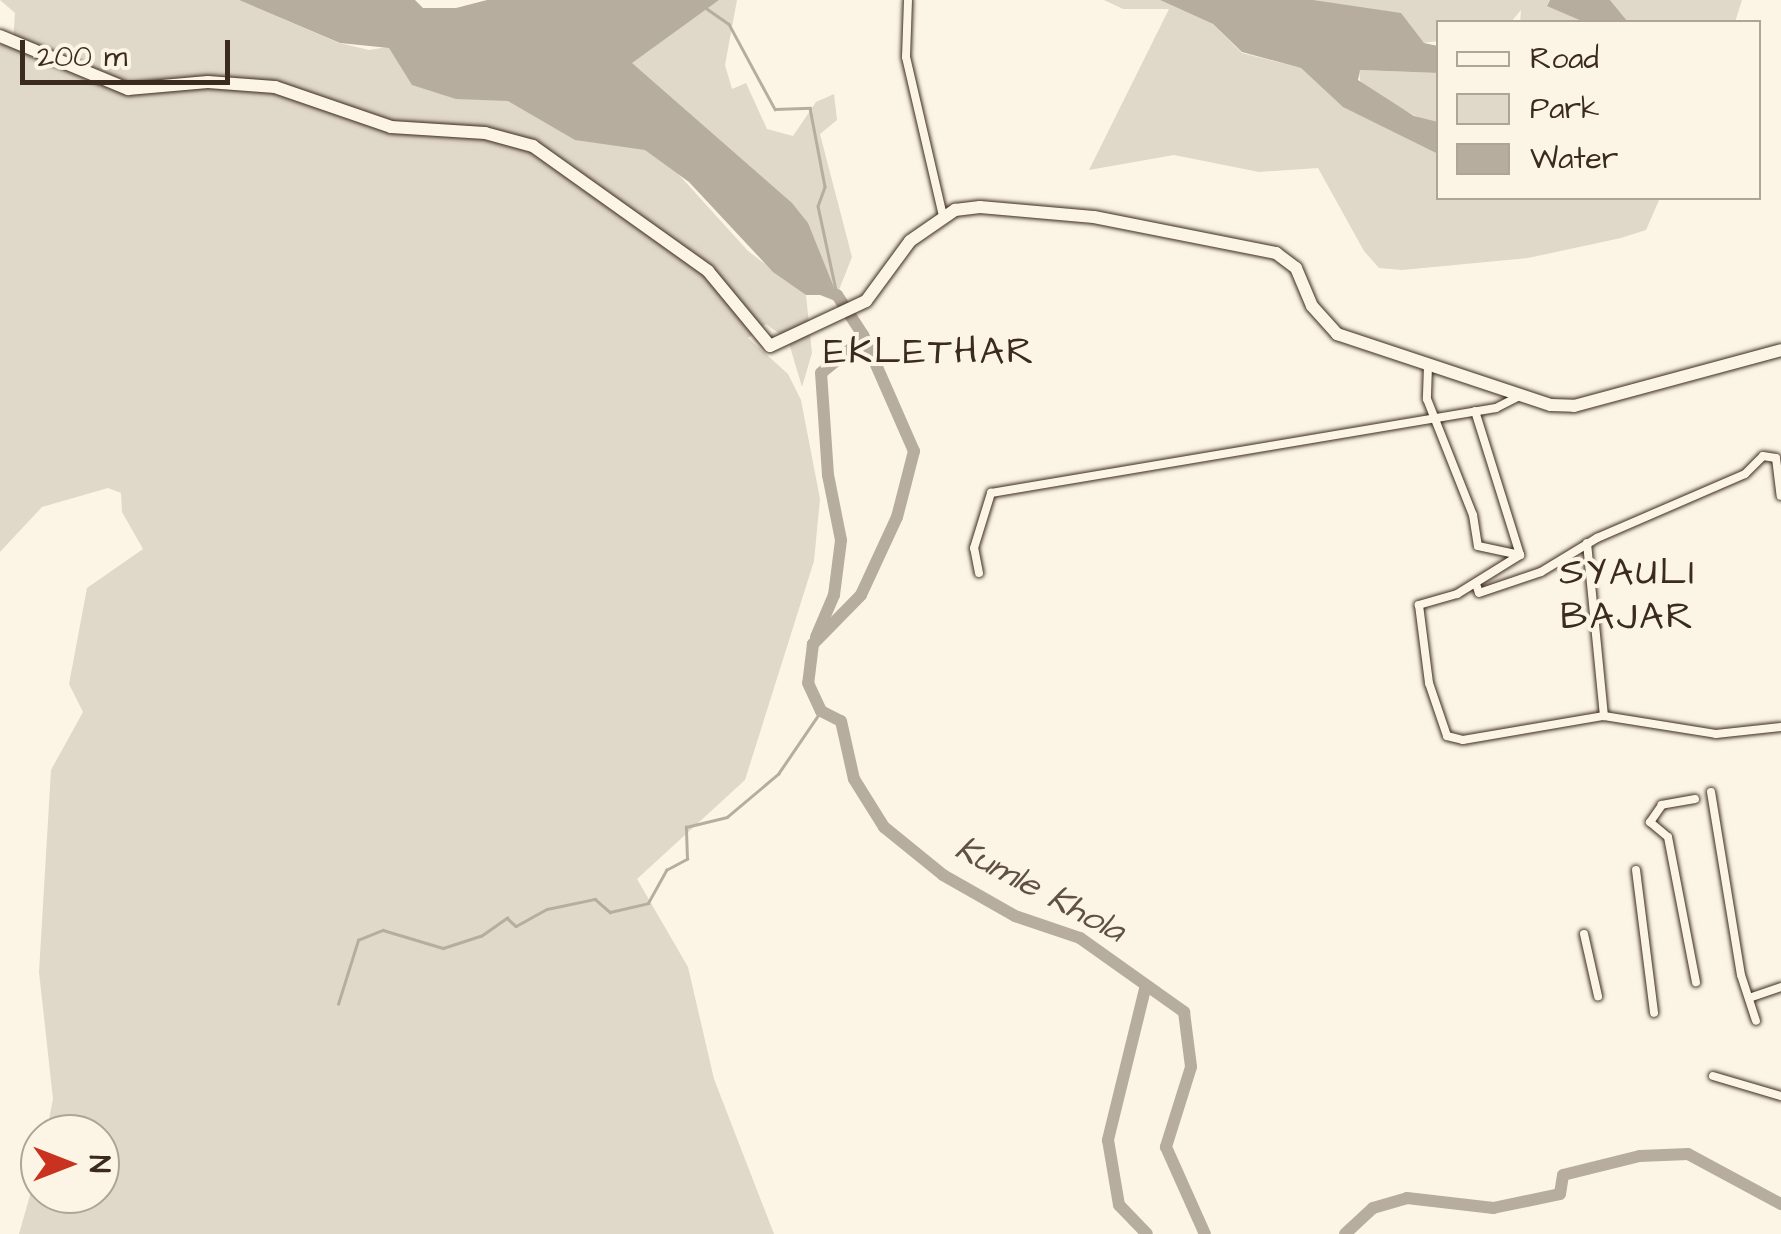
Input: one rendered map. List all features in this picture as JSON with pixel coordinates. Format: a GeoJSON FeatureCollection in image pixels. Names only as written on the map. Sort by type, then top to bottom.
{"type":"FeatureCollection","features":[{"type":"Feature","properties":{"kind":"main road"},"geometry":{"type":"LineString","coordinates":[[0,36],[128,89],[208,82],[275,87],[391,127],[484,133],[533,146],[708,272],[760,340],[784,345],[866,302],[910,241],[942,216],[964,208],[1062,212],[1276,253],[1296,268],[1312,306],[1338,334],[1520,396],[1574,406],[1781,350]]}},
{"type":"Feature","properties":{"kind":"street"},"geometry":{"type":"LineString","coordinates":[[908,0],[906,57],[942,216]]}},
{"type":"Feature","properties":{"kind":"street"},"geometry":{"type":"LineString","coordinates":[[1428,366],[1433,416],[1473,515],[1478,546],[1520,555]]}},
{"type":"Feature","properties":{"kind":"street"},"geometry":{"type":"LineString","coordinates":[[979,573],[974,548],[991,493],[1476,411],[1520,396]]}},
{"type":"Feature","properties":{"kind":"street"},"geometry":{"type":"LineString","coordinates":[[1476,411],[1520,555]]}},
{"type":"Feature","properties":{"kind":"street"},"geometry":{"type":"LineString","coordinates":[[1476,584],[1479,593],[1541,572],[1587,543],[1745,474],[1763,456],[1776,458],[1781,496]]}},
{"type":"Feature","properties":{"kind":"street"},"geometry":{"type":"LineString","coordinates":[[1587,543],[1604,716]]}},
{"type":"Feature","properties":{"kind":"street"},"geometry":{"type":"LineString","coordinates":[[1520,555],[1476,584],[1419,606],[1429,683],[1446,736],[1462,740],[1604,716],[1716,734],[1781,726]]}},
{"type":"Feature","properties":{"kind":"street"},"geometry":{"type":"LineString","coordinates":[[1711,792],[1748,998],[1756,1021]]}},
{"type":"Feature","properties":{"kind":"street"},"geometry":{"type":"LineString","coordinates":[[1695,799],[1662,805],[1650,822],[1668,837],[1696,982]]}},
{"type":"Feature","properties":{"kind":"street"},"geometry":{"type":"LineString","coordinates":[[1636,870],[1654,1012]]}},
{"type":"Feature","properties":{"kind":"street"},"geometry":{"type":"LineString","coordinates":[[1584,934],[1598,996]]}},
{"type":"Feature","properties":{"kind":"street"},"geometry":{"type":"LineString","coordinates":[[1748,998],[1781,987]]}},
{"type":"Feature","properties":{"kind":"street"},"geometry":{"type":"LineString","coordinates":[[1713,1076],[1781,1096]]}},
{"type":"Feature","properties":{"kind":"green space"},"geometry":{"type":"Polygon","coordinates":[[[0,0],[239,0],[339,43],[369,50],[400,45],[661,155],[748,251],[806,295],[812,353],[802,387],[788,340],[766,324],[748,338],[788,374],[801,400],[820,499],[814,561],[745,780],[637,879],[688,967],[714,1079],[774,1234],[19,1234],[25,1214],[120,1214],[120,1114],[50,1114],[53,1099],[39,972],[51,770],[83,712],[69,684],[87,588],[143,549],[122,512],[121,493],[108,488],[42,507],[0,552],[0,45],[13,43],[15,13],[0,0]]]}},
{"type":"Feature","properties":{"kind":"green space"},"geometry":{"type":"Polygon","coordinates":[[[719,0],[737,0],[725,65],[732,89],[746,83],[767,129],[793,136],[816,102],[834,94],[837,120],[820,134],[852,257],[837,295],[616,68],[719,0]]]}},
{"type":"Feature","properties":{"kind":"green space"},"geometry":{"type":"Polygon","coordinates":[[[1104,0],[1160,0],[1213,24],[1242,53],[1301,68],[1344,107],[1436,153],[1436,200],[1659,200],[1646,230],[1621,238],[1528,258],[1402,270],[1379,268],[1364,251],[1318,168],[1259,172],[1174,155],[1089,170],[1169,9],[1123,9],[1104,0]]]}},
{"type":"Feature","properties":{"kind":"green space"},"geometry":{"type":"Polygon","coordinates":[[[1292,0],[1550,0],[1547,5],[1580,20],[1520,20],[1521,10],[1513,20],[1436,20],[1436,41],[1424,43],[1292,0]]]}},
{"type":"Feature","properties":{"kind":"green space"},"geometry":{"type":"Polygon","coordinates":[[[1610,0],[1742,0],[1736,20],[1626,20],[1610,0]]]}},
{"type":"Feature","properties":{"kind":"green space"},"geometry":{"type":"Polygon","coordinates":[[[1359,70],[1436,73],[1436,127],[1361,87],[1359,70]]]}},
{"type":"Feature","properties":{"kind":"water"},"geometry":{"type":"Polygon","coordinates":[[[239,0],[415,0],[423,8],[456,8],[487,0],[719,0],[632,63],[792,203],[808,223],[837,295],[806,295],[773,272],[689,182],[645,150],[575,140],[508,101],[456,99],[412,85],[389,48],[340,43],[239,0]]]}},
{"type":"Feature","properties":{"kind":"water"},"geometry":{"type":"Polygon","coordinates":[[[1160,0],[1313,0],[1401,13],[1424,43],[1436,46],[1436,73],[1360,70],[1358,80],[1414,116],[1436,122],[1436,153],[1343,107],[1301,68],[1242,52],[1213,24],[1160,0]]]}},
{"type":"Feature","properties":{"kind":"water"},"geometry":{"type":"Polygon","coordinates":[[[1550,0],[1610,0],[1626,20],[1579,20],[1547,6],[1550,0]]]}},
{"type":"Feature","properties":{"kind":"waterway"},"geometry":{"type":"LineString","coordinates":[[706,8],[729,24],[775,109],[810,108],[825,187],[818,206],[837,295]]}},
{"type":"Feature","properties":{"kind":"waterway","name":"Kumle Khola"},"geometry":{"type":"LineString","coordinates":[[821,289],[837,295],[863,335],[914,451],[897,517],[861,595],[813,644],[808,683],[821,711],[841,721],[854,779],[884,827],[943,875],[1015,916],[1080,938],[1184,1012],[1191,1067],[1166,1147],[1205,1234]]}},
{"type":"Feature","properties":{"kind":"waterway"},"geometry":{"type":"LineString","coordinates":[[816,637],[834,595],[841,540],[828,475],[821,373],[864,338]]}},
{"type":"Feature","properties":{"kind":"waterway"},"geometry":{"type":"LineString","coordinates":[[338,1004],[358,940],[383,930],[443,948],[481,936],[507,918],[516,926],[547,909],[595,899],[610,912],[648,903],[666,870],[687,859],[686,827],[727,817],[778,774],[821,711]]}},
{"type":"Feature","properties":{"kind":"waterway"},"geometry":{"type":"LineString","coordinates":[[1146,985],[1108,1140],[1119,1205],[1147,1234]]}},
{"type":"Feature","properties":{"kind":"waterway","name":"Kumle Khola"},"geometry":{"type":"LineString","coordinates":[[1345,1234],[1373,1208],[1407,1198],[1493,1208],[1560,1194],[1563,1175],[1640,1156],[1688,1154],[1781,1204]]}},
{"type":"Feature","properties":{"kind":"district","name":"EKLETHAR"},"geometry":{"type":"Point","coordinates":[930,353]}},
{"type":"Feature","properties":{"kind":"district","name":"SYAULI BAJAR"},"geometry":{"type":"Point","coordinates":[1628,596]}}]}
